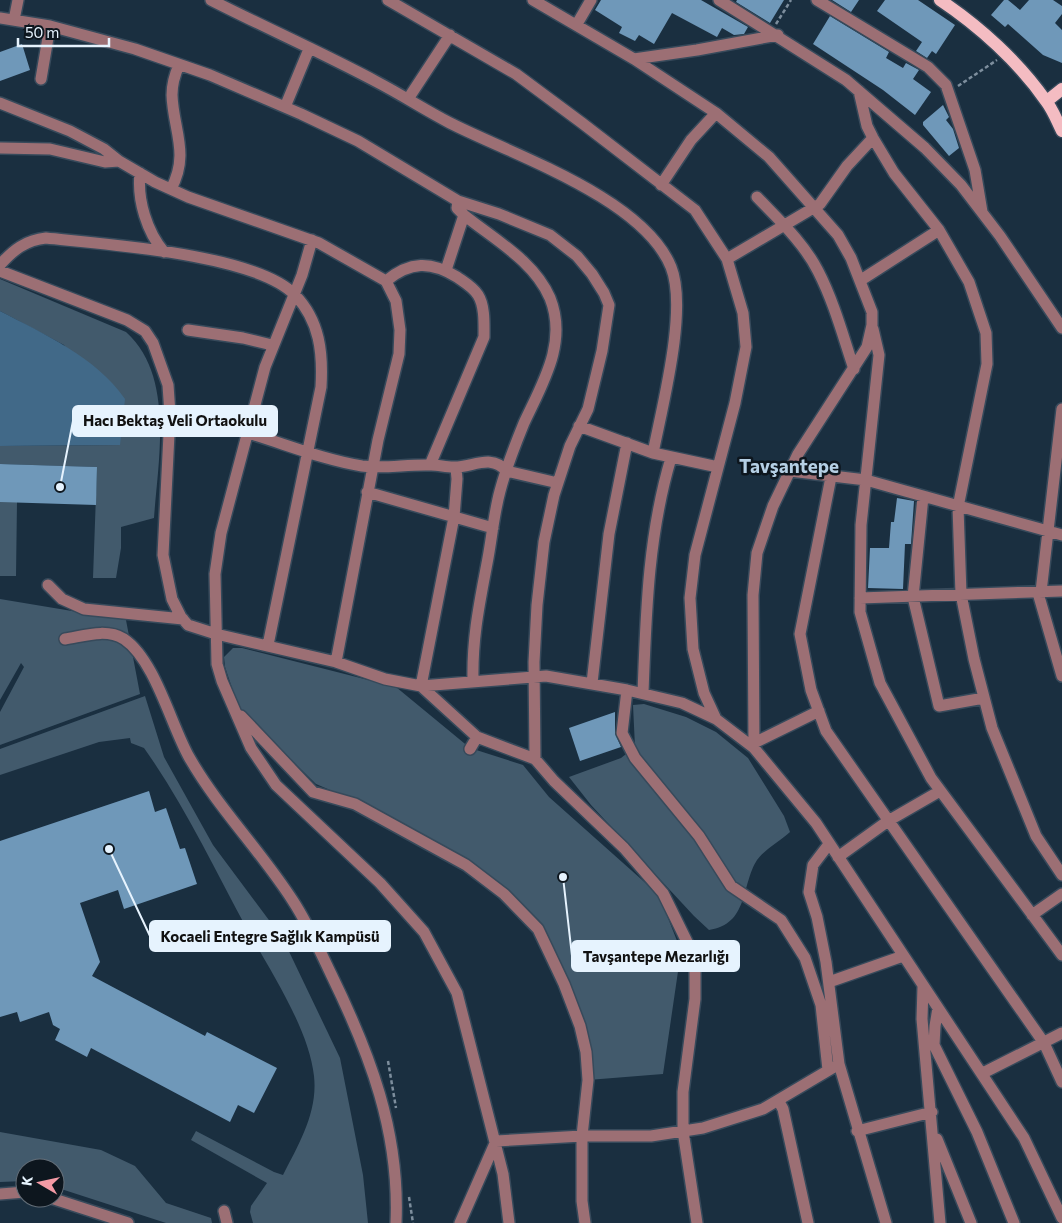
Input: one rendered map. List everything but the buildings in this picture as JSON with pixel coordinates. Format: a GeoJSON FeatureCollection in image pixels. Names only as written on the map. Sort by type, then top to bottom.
{"type":"FeatureCollection","features":[{"type":"Feature","properties":{"kind":"main road"},"geometry":{"type":"LineString","coordinates":[[940,0],[974,25],[1005,55],[1047,102],[1062,132]]}},
{"type":"Feature","properties":{"kind":"main road"},"geometry":{"type":"LineString","coordinates":[[1047,102],[1062,89]]}},
{"type":"Feature","properties":{"kind":"street"},"geometry":{"type":"LineString","coordinates":[[14,20],[18,0]]}},
{"type":"Feature","properties":{"kind":"street"},"geometry":{"type":"LineString","coordinates":[[211,0],[408,99],[450,123],[526,158],[593,193],[636,221],[658,244],[671,267],[677,295],[677,320],[653,453]]}},
{"type":"Feature","properties":{"kind":"street"},"geometry":{"type":"LineString","coordinates":[[388,0],[516,74],[695,210],[728,259],[743,312],[746,348],[735,403],[695,555],[690,598],[693,649],[704,693],[716,719]]}},
{"type":"Feature","properties":{"kind":"street"},"geometry":{"type":"LineString","coordinates":[[533,0],[634,58],[716,113],[769,156],[838,235],[861,280],[872,312],[872,325],[878,355],[862,525],[860,612],[880,683],[931,778],[1062,955]]}},
{"type":"Feature","properties":{"kind":"street"},"geometry":{"type":"LineString","coordinates":[[577,24],[591,0]]}},
{"type":"Feature","properties":{"kind":"street"},"geometry":{"type":"LineString","coordinates":[[719,0],[846,80],[925,148],[961,185],[982,212],[1062,328]]}},
{"type":"Feature","properties":{"kind":"street"},"geometry":{"type":"LineString","coordinates":[[817,0],[928,67],[946,85],[975,170],[982,212]]}},
{"type":"Feature","properties":{"kind":"street"},"geometry":{"type":"LineString","coordinates":[[0,18],[50,26],[135,49],[179,64],[285,107],[358,141],[458,201],[498,214],[550,235],[577,256],[604,293],[609,304],[602,351],[588,409],[579,426],[558,483],[543,551],[537,605],[534,676],[535,759]]}},
{"type":"Feature","properties":{"kind":"street"},"geometry":{"type":"LineString","coordinates":[[41,79],[50,26]]}},
{"type":"Feature","properties":{"kind":"street"},"geometry":{"type":"LineString","coordinates":[[634,58],[697,50],[774,33]]}},
{"type":"Feature","properties":{"kind":"street"},"geometry":{"type":"LineString","coordinates":[[408,99],[450,35]]}},
{"type":"Feature","properties":{"kind":"street"},"geometry":{"type":"LineString","coordinates":[[285,107],[310,49]]}},
{"type":"Feature","properties":{"kind":"street"},"geometry":{"type":"LineString","coordinates":[[170,189],[177,177],[179,164],[178,127],[172,86],[179,64]]}},
{"type":"Feature","properties":{"kind":"street"},"geometry":{"type":"LineString","coordinates":[[859,91],[873,138],[894,174],[939,230],[969,282],[986,333],[987,364],[958,507],[961,594],[992,728],[1036,836],[1062,876]]}},
{"type":"Feature","properties":{"kind":"street"},"geometry":{"type":"LineString","coordinates":[[0,102],[70,131],[170,189],[248,219],[312,240],[360,264],[386,281],[396,301],[400,330],[399,354],[367,492],[336,662]]}},
{"type":"Feature","properties":{"kind":"street"},"geometry":{"type":"LineString","coordinates":[[661,185],[691,140],[716,113]]}},
{"type":"Feature","properties":{"kind":"street"},"geometry":{"type":"LineString","coordinates":[[728,259],[820,204],[859,152],[873,138]]}},
{"type":"Feature","properties":{"kind":"street"},"geometry":{"type":"LineString","coordinates":[[0,148],[50,149],[105,162],[119,161]]}},
{"type":"Feature","properties":{"kind":"street"},"geometry":{"type":"LineString","coordinates":[[140,173],[142,207],[156,243],[164,252]]}},
{"type":"Feature","properties":{"kind":"street"},"geometry":{"type":"LineString","coordinates":[[757,197],[785,225],[818,269],[834,308],[854,369]]}},
{"type":"Feature","properties":{"kind":"street"},"geometry":{"type":"LineString","coordinates":[[458,201],[457,208],[464,215],[529,265],[540,278],[550,299],[556,321],[556,343],[550,367],[540,395],[524,423],[506,471],[474,623],[473,681]]}},
{"type":"Feature","properties":{"kind":"street"},"geometry":{"type":"LineString","coordinates":[[446,270],[464,215]]}},
{"type":"Feature","properties":{"kind":"street"},"geometry":{"type":"LineString","coordinates":[[861,280],[939,230]]}},
{"type":"Feature","properties":{"kind":"street"},"geometry":{"type":"LineString","coordinates":[[0,265],[24,244],[46,238],[190,255],[271,278],[294,295],[316,328],[321,345],[321,387],[268,645]]}},
{"type":"Feature","properties":{"kind":"street"},"geometry":{"type":"LineString","coordinates":[[312,240],[308,258],[294,295],[272,345],[218,550],[215,574],[217,664],[234,711],[251,748],[276,785],[380,883],[424,932],[457,993],[496,1141],[507,1193],[509,1223]]}},
{"type":"Feature","properties":{"kind":"street"},"geometry":{"type":"LineString","coordinates":[[386,281],[409,266],[430,265],[446,270],[469,286],[478,296],[484,317],[484,337],[430,465]]}},
{"type":"Feature","properties":{"kind":"street"},"geometry":{"type":"LineString","coordinates":[[0,271],[128,320],[144,331],[153,343],[168,385],[170,414],[163,555],[172,599],[188,625],[216,634],[336,662],[385,679],[421,686],[534,676],[592,683],[643,693],[682,703],[716,719],[754,746],[816,823],[923,987],[983,1073],[1024,1138],[1062,1218]]}},
{"type":"Feature","properties":{"kind":"street"},"geometry":{"type":"LineString","coordinates":[[754,746],[752,594],[757,552],[773,506],[798,454],[854,369],[866,347],[872,325]]}},
{"type":"Feature","properties":{"kind":"street"},"geometry":{"type":"LineString","coordinates":[[188,330],[243,338],[272,345]]}},
{"type":"Feature","properties":{"kind":"street"},"geometry":{"type":"LineString","coordinates":[[1062,409],[1049,532],[1040,592],[1062,676]]}},
{"type":"Feature","properties":{"kind":"street"},"geometry":{"type":"LineString","coordinates":[[579,426],[653,453],[718,468]]}},
{"type":"Feature","properties":{"kind":"street"},"geometry":{"type":"LineString","coordinates":[[248,434],[353,464],[374,467],[430,465],[456,468],[476,462],[492,462],[502,465],[506,471],[558,483]]}},
{"type":"Feature","properties":{"kind":"street"},"geometry":{"type":"LineString","coordinates":[[592,683],[609,534],[627,443]]}},
{"type":"Feature","properties":{"kind":"street"},"geometry":{"type":"LineString","coordinates":[[643,693],[649,564],[656,518],[671,458]]}},
{"type":"Feature","properties":{"kind":"street"},"geometry":{"type":"LineString","coordinates":[[421,686],[454,517],[456,468]]}},
{"type":"Feature","properties":{"kind":"street"},"geometry":{"type":"LineString","coordinates":[[790,471],[866,480],[1062,536]]}},
{"type":"Feature","properties":{"kind":"street"},"geometry":{"type":"LineString","coordinates":[[831,477],[800,634],[811,690],[826,731],[1044,1043],[1062,1082]]}},
{"type":"Feature","properties":{"kind":"street"},"geometry":{"type":"LineString","coordinates":[[367,492],[493,528]]}},
{"type":"Feature","properties":{"kind":"street"},"geometry":{"type":"LineString","coordinates":[[923,497],[912,597],[939,706],[984,698]]}},
{"type":"Feature","properties":{"kind":"street"},"geometry":{"type":"LineString","coordinates":[[48,585],[62,598],[84,610],[183,619]]}},
{"type":"Feature","properties":{"kind":"street"},"geometry":{"type":"LineString","coordinates":[[860,598],[1062,591]]}},
{"type":"Feature","properties":{"kind":"street"},"geometry":{"type":"LineString","coordinates":[[65,639],[102,633],[111,634],[124,639],[140,654],[177,727],[188,755],[209,788],[292,900],[306,923],[360,1032],[379,1087],[393,1160],[397,1202],[396,1223]]}},
{"type":"Feature","properties":{"kind":"street"},"geometry":{"type":"LineString","coordinates":[[421,686],[477,737],[535,759],[554,781],[624,848],[663,893],[694,958],[695,999],[683,1092],[683,1131],[697,1223]]}},
{"type":"Feature","properties":{"kind":"street"},"geometry":{"type":"LineString","coordinates":[[627,690],[622,732],[634,758],[699,836],[732,886],[781,920],[805,958],[821,1006],[828,1070]]}},
{"type":"Feature","properties":{"kind":"street"},"geometry":{"type":"LineString","coordinates":[[234,711],[312,792],[355,804],[466,865],[504,894],[538,929],[567,992],[580,1026],[586,1052],[588,1080],[582,1136],[582,1201],[585,1223]]}},
{"type":"Feature","properties":{"kind":"street"},"geometry":{"type":"LineString","coordinates":[[754,746],[819,711]]}},
{"type":"Feature","properties":{"kind":"street"},"geometry":{"type":"LineString","coordinates":[[470,748],[477,737]]}},
{"type":"Feature","properties":{"kind":"street"},"geometry":{"type":"LineString","coordinates":[[838,857],[888,821],[940,790]]}},
{"type":"Feature","properties":{"kind":"street"},"geometry":{"type":"LineString","coordinates":[[829,844],[813,866],[809,892],[817,917],[828,982],[838,1064],[886,1223]]}},
{"type":"Feature","properties":{"kind":"street"},"geometry":{"type":"LineString","coordinates":[[1032,915],[1062,894]]}},
{"type":"Feature","properties":{"kind":"street"},"geometry":{"type":"LineString","coordinates":[[828,982],[903,956]]}},
{"type":"Feature","properties":{"kind":"street"},"geometry":{"type":"LineString","coordinates":[[923,987],[922,1020],[932,1112],[940,1223]]}},
{"type":"Feature","properties":{"kind":"street"},"geometry":{"type":"LineString","coordinates":[[938,1008],[934,1026],[934,1045],[978,1132],[1014,1223]]}},
{"type":"Feature","properties":{"kind":"street"},"geometry":{"type":"LineString","coordinates":[[983,1073],[1062,1034]]}},
{"type":"Feature","properties":{"kind":"street"},"geometry":{"type":"LineString","coordinates":[[496,1141],[582,1136],[651,1136],[703,1128],[763,1109],[838,1064]]}},
{"type":"Feature","properties":{"kind":"street"},"geometry":{"type":"LineString","coordinates":[[778,1100],[782,1109],[808,1223]]}},
{"type":"Feature","properties":{"kind":"street"},"geometry":{"type":"LineString","coordinates":[[858,1131],[932,1112]]}},
{"type":"Feature","properties":{"kind":"street"},"geometry":{"type":"LineString","coordinates":[[933,1130],[971,1223]]}},
{"type":"Feature","properties":{"kind":"street"},"geometry":{"type":"LineString","coordinates":[[460,1223],[496,1141]]}},
{"type":"Feature","properties":{"kind":"street"},"geometry":{"type":"LineString","coordinates":[[0,1194],[15,1193]]}},
{"type":"Feature","properties":{"kind":"street"},"geometry":{"type":"LineString","coordinates":[[65,1203],[128,1223]]}},
{"type":"Feature","properties":{"kind":"street"},"geometry":{"type":"LineString","coordinates":[[224,1211],[227,1223]]}},
{"type":"Feature","properties":{"kind":"path"},"geometry":{"type":"LineString","coordinates":[[774,33],[791,0]]}},
{"type":"Feature","properties":{"kind":"path"},"geometry":{"type":"LineString","coordinates":[[949,93],[1005,55]]}},
{"type":"Feature","properties":{"kind":"shaded area"},"geometry":{"type":"Polygon","coordinates":[[[0,279],[126,332],[141,350],[152,371],[160,420],[160,445],[154,518],[121,527],[121,548],[116,578],[93,578],[97,467],[0,464],[0,446],[119,445],[64,345],[0,311],[0,279]]]}},
{"type":"Feature","properties":{"kind":"shaded area"},"geometry":{"type":"Polygon","coordinates":[[[0,311],[68,348],[113,384],[125,399],[120,445],[0,446],[0,311]]]}},
{"type":"Feature","properties":{"kind":"shaded area"},"geometry":{"type":"Polygon","coordinates":[[[0,502],[17,502],[16,576],[0,576],[0,502]]]}},
{"type":"Feature","properties":{"kind":"shaded area"},"geometry":{"type":"Polygon","coordinates":[[[0,599],[126,620],[140,694],[0,745],[0,712],[24,667],[21,663],[0,700],[0,599]]]}},
{"type":"Feature","properties":{"kind":"shaded area"},"geometry":{"type":"Polygon","coordinates":[[[233,648],[242,648],[396,687],[470,748],[523,765],[549,797],[659,895],[681,951],[663,1074],[588,1080],[580,1008],[549,952],[506,893],[351,799],[316,784],[239,709],[225,667],[224,657],[233,648]]]}},
{"type":"Feature","properties":{"kind":"shaded area"},"geometry":{"type":"Polygon","coordinates":[[[145,696],[164,757],[213,845],[283,939],[340,1058],[363,1175],[368,1223],[253,1223],[250,1212],[251,1206],[267,1183],[191,1140],[196,1131],[283,1175],[301,1140],[310,1115],[313,1102],[314,1076],[305,1039],[287,1000],[172,791],[144,748],[131,743],[130,738],[99,742],[0,775],[0,749],[145,696]]]}},
{"type":"Feature","properties":{"kind":"shaded area"},"geometry":{"type":"Polygon","coordinates":[[[644,704],[686,717],[716,732],[748,758],[784,816],[790,832],[757,860],[738,912],[722,926],[709,930],[694,916],[591,805],[569,777],[621,758],[635,747],[633,705],[644,704]]]}},
{"type":"Feature","properties":{"kind":"shaded area"},"geometry":{"type":"Polygon","coordinates":[[[0,1132],[101,1150],[135,1166],[166,1203],[211,1218],[212,1223],[166,1223],[65,1190],[65,1158],[15,1158],[15,1181],[0,1182],[0,1132]]]}},
{"type":"Feature","properties":{"kind":"place","name":"Hacı Bektaş Veli Ortaokulu"},"geometry":{"type":"Point","coordinates":[60,487]}},
{"type":"Feature","properties":{"kind":"place","name":"Kocaeli Entegre Sağlık Kampüsü"},"geometry":{"type":"Point","coordinates":[109,849]}},
{"type":"Feature","properties":{"kind":"place","name":"Tavşantepe Mezarlığı"},"geometry":{"type":"Point","coordinates":[563,877]}},
{"type":"Feature","properties":{"kind":"district","name":"Tavşantepe"},"geometry":{"type":"Point","coordinates":[789,465]}}]}
